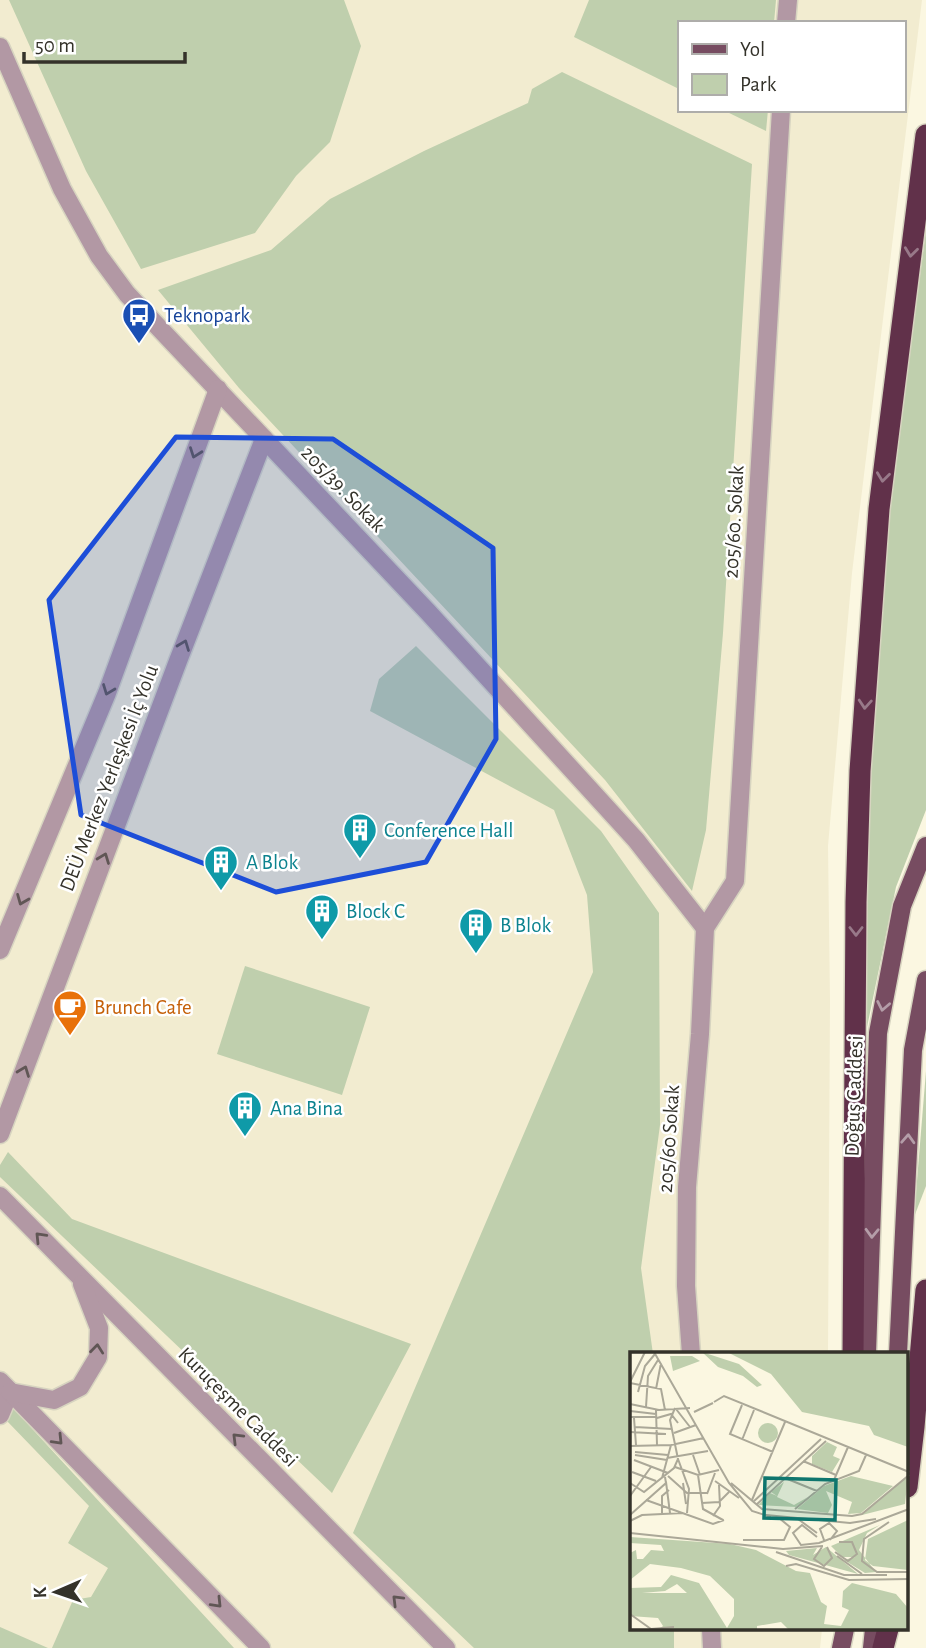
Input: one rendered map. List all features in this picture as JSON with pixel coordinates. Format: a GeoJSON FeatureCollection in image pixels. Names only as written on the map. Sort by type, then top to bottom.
{"type":"FeatureCollection","features":[{"type":"Feature","properties":{"kind":"highway"},"geometry":{"type":"LineString","coordinates":[[853,1352],[856,902],[860,771],[879,509],[926,135]]}},
{"type":"Feature","properties":{"kind":"highway"},"geometry":{"type":"LineString","coordinates":[[908,1478],[926,1290]]}},
{"type":"Feature","properties":{"kind":"highway"},"geometry":{"type":"LineString","coordinates":[[883,1648],[888,1630]]}},
{"type":"Feature","properties":{"kind":"main road","name":"Doğuş Caddesi"},"geometry":{"type":"LineString","coordinates":[[867,1352],[878,1033],[902,906],[926,846]]}},
{"type":"Feature","properties":{"kind":"main road"},"geometry":{"type":"LineString","coordinates":[[898,1352],[913,1050],[926,980]]}},
{"type":"Feature","properties":{"kind":"main road"},"geometry":{"type":"LineString","coordinates":[[841,1648],[845,1630]]}},
{"type":"Feature","properties":{"kind":"main road"},"geometry":{"type":"LineString","coordinates":[[872,1648],[874,1630]]}},
{"type":"Feature","properties":{"kind":"street"},"geometry":{"type":"LineString","coordinates":[[786,21],[788,0]]}},
{"type":"Feature","properties":{"kind":"street","name":"205/39. Sokak"},"geometry":{"type":"LineString","coordinates":[[0,47],[62,189],[99,256],[127,294],[438,622],[636,840],[705,929]]}},
{"type":"Feature","properties":{"kind":"street","name":"205/60. Sokak"},"geometry":{"type":"LineString","coordinates":[[705,929],[735,881],[781,112]]}},
{"type":"Feature","properties":{"kind":"street","name":"DEÜ Merkez Yerleşkesi İç Yolu"},"geometry":{"type":"LineString","coordinates":[[0,950],[107,693],[218,389]]}},
{"type":"Feature","properties":{"kind":"street","name":"DEÜ Merkez Yerleşkesi İç Yolu"},"geometry":{"type":"LineString","coordinates":[[0,1135],[264,439]]}},
{"type":"Feature","properties":{"kind":"street","name":"205/60 Sokak"},"geometry":{"type":"LineString","coordinates":[[691,1352],[686,1286],[687,1187],[700,1034],[705,929]]}},
{"type":"Feature","properties":{"kind":"street","name":"Kuruçeşme Caddesi"},"geometry":{"type":"LineString","coordinates":[[0,1196],[446,1648]]}},
{"type":"Feature","properties":{"kind":"street"},"geometry":{"type":"LineString","coordinates":[[5,1386],[54,1400],[80,1387],[98,1357],[99,1328],[79,1277]]}},
{"type":"Feature","properties":{"kind":"street"},"geometry":{"type":"LineString","coordinates":[[0,1415],[5,1386]]}},
{"type":"Feature","properties":{"kind":"street"},"geometry":{"type":"LineString","coordinates":[[5,1386],[261,1648]]}},
{"type":"Feature","properties":{"kind":"street"},"geometry":{"type":"LineString","coordinates":[[711,1630],[712,1648]]}},
{"type":"Feature","properties":{"kind":"highlighted area"},"geometry":{"type":"Polygon","coordinates":[[[176,437],[333,439],[493,548],[496,739],[426,862],[276,892],[81,815],[49,600],[176,437]]]}},
{"type":"Feature","properties":{"kind":"shaded area"},"geometry":{"type":"Polygon","coordinates":[[[0,0],[922,0],[852,573],[828,846],[828,1352],[630,1352],[630,1630],[822,1630],[820,1648],[0,1648],[0,0]]]}},
{"type":"Feature","properties":{"kind":"green space"},"geometry":{"type":"Polygon","coordinates":[[[9,0],[344,0],[361,46],[330,142],[296,176],[255,233],[141,269],[86,171],[9,0]]]}},
{"type":"Feature","properties":{"kind":"green space"},"geometry":{"type":"Polygon","coordinates":[[[589,0],[776,0],[774,21],[678,21],[678,89],[574,37],[589,0]]]}},
{"type":"Feature","properties":{"kind":"green space"},"geometry":{"type":"Polygon","coordinates":[[[562,72],[752,164],[723,633],[706,830],[692,891],[605,780],[239,388],[158,290],[271,250],[330,199],[424,151],[528,103],[532,89],[562,72]]]}},
{"type":"Feature","properties":{"kind":"green space"},"geometry":{"type":"Polygon","coordinates":[[[727,112],[768,112],[766,131],[727,112]]]}},
{"type":"Feature","properties":{"kind":"green space"},"geometry":{"type":"Polygon","coordinates":[[[926,230],[926,810],[896,887],[867,1027],[864,937],[870,764],[885,540],[926,230]]]}},
{"type":"Feature","properties":{"kind":"green space"},"geometry":{"type":"Polygon","coordinates":[[[416,646],[601,831],[659,913],[660,1125],[641,1268],[653,1352],[630,1352],[630,1630],[674,1630],[674,1648],[474,1648],[353,1533],[593,972],[587,895],[554,810],[370,711],[379,679],[416,646]]]}},
{"type":"Feature","properties":{"kind":"green space"},"geometry":{"type":"Polygon","coordinates":[[[245,966],[370,1007],[342,1095],[217,1054],[245,966]]]}},
{"type":"Feature","properties":{"kind":"green space"},"geometry":{"type":"Polygon","coordinates":[[[926,1071],[926,1186],[914,1217],[926,1071]]]}},
{"type":"Feature","properties":{"kind":"green space"},"geometry":{"type":"Polygon","coordinates":[[[8,1152],[72,1219],[411,1344],[332,1493],[0,1177],[0,1165],[8,1152]]]}},
{"type":"Feature","properties":{"kind":"green space"},"geometry":{"type":"Polygon","coordinates":[[[13,1408],[234,1648],[52,1648],[73,1600],[91,1597],[108,1568],[68,1543],[89,1506],[7,1421],[13,1408]]]}},
{"type":"Feature","properties":{"kind":"green space"},"geometry":{"type":"Polygon","coordinates":[[[0,1627],[48,1648],[0,1648],[0,1627]]]}},
{"type":"Feature","properties":{"kind":"place","name":"Teknopark"},"geometry":{"type":"Point","coordinates":[139,345]}},
{"type":"Feature","properties":{"kind":"place","name":"Conference Hall"},"geometry":{"type":"Point","coordinates":[360,860]}},
{"type":"Feature","properties":{"kind":"place","name":"A Blok"},"geometry":{"type":"Point","coordinates":[221,892]}},
{"type":"Feature","properties":{"kind":"place","name":"Block C"},"geometry":{"type":"Point","coordinates":[322,941]}},
{"type":"Feature","properties":{"kind":"place","name":"B Blok"},"geometry":{"type":"Point","coordinates":[476,955]}},
{"type":"Feature","properties":{"kind":"place","name":"Brunch Cafe"},"geometry":{"type":"Point","coordinates":[70,1037]}},
{"type":"Feature","properties":{"kind":"place","name":"Ana Bina"},"geometry":{"type":"Point","coordinates":[245,1138]}}]}
